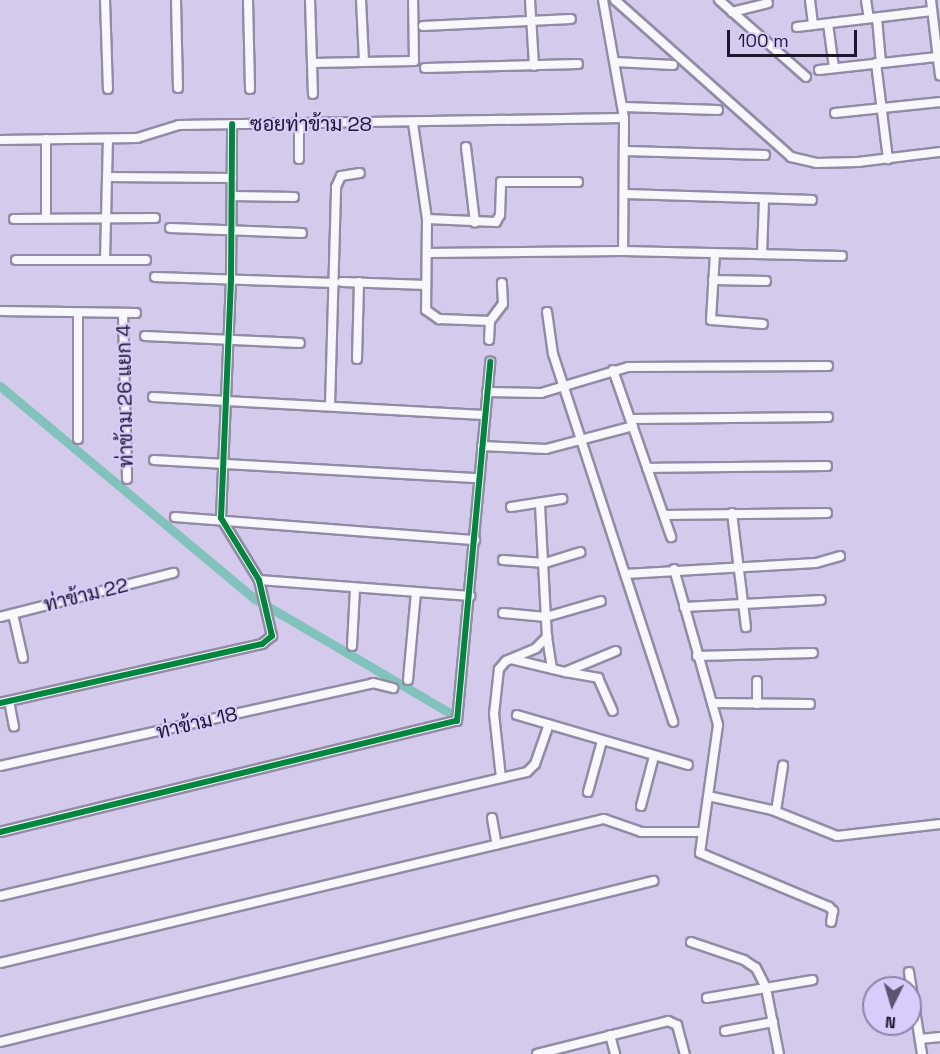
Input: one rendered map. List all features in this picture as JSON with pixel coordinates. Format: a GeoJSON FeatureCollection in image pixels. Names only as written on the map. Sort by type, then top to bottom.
{"type":"FeatureCollection","features":[{"type":"Feature","properties":{"kind":"street"},"geometry":{"type":"LineString","coordinates":[[105,0],[108,89]]}},
{"type":"Feature","properties":{"kind":"street"},"geometry":{"type":"LineString","coordinates":[[176,0],[178,88]]}},
{"type":"Feature","properties":{"kind":"street"},"geometry":{"type":"LineString","coordinates":[[248,0],[250,89]]}},
{"type":"Feature","properties":{"kind":"street"},"geometry":{"type":"LineString","coordinates":[[310,0],[313,94]]}},
{"type":"Feature","properties":{"kind":"street"},"geometry":{"type":"LineString","coordinates":[[362,0],[364,62]]}},
{"type":"Feature","properties":{"kind":"street"},"geometry":{"type":"LineString","coordinates":[[313,63],[414,61],[413,0]]}},
{"type":"Feature","properties":{"kind":"street"},"geometry":{"type":"LineString","coordinates":[[530,0],[534,66]]}},
{"type":"Feature","properties":{"kind":"street"},"geometry":{"type":"LineString","coordinates":[[603,0],[624,118],[626,194],[623,251]]}},
{"type":"Feature","properties":{"kind":"street"},"geometry":{"type":"LineString","coordinates":[[615,0],[791,157],[816,163],[888,159],[940,152]]}},
{"type":"Feature","properties":{"kind":"street"},"geometry":{"type":"LineString","coordinates":[[719,0],[806,77]]}},
{"type":"Feature","properties":{"kind":"street"},"geometry":{"type":"LineString","coordinates":[[810,0],[813,25]]}},
{"type":"Feature","properties":{"kind":"street"},"geometry":{"type":"LineString","coordinates":[[866,0],[873,18],[888,159]]}},
{"type":"Feature","properties":{"kind":"street"},"geometry":{"type":"LineString","coordinates":[[932,0],[940,75]]}},
{"type":"Feature","properties":{"kind":"street"},"geometry":{"type":"LineString","coordinates":[[732,12],[768,3]]}},
{"type":"Feature","properties":{"kind":"street"},"geometry":{"type":"LineString","coordinates":[[796,27],[932,11]]}},
{"type":"Feature","properties":{"kind":"street"},"geometry":{"type":"LineString","coordinates":[[423,26],[571,19]]}},
{"type":"Feature","properties":{"kind":"street"},"geometry":{"type":"LineString","coordinates":[[828,24],[834,68]]}},
{"type":"Feature","properties":{"kind":"street"},"geometry":{"type":"LineString","coordinates":[[819,70],[937,57]]}},
{"type":"Feature","properties":{"kind":"street"},"geometry":{"type":"LineString","coordinates":[[615,62],[673,65]]}},
{"type":"Feature","properties":{"kind":"street"},"geometry":{"type":"LineString","coordinates":[[425,68],[578,64]]}},
{"type":"Feature","properties":{"kind":"street"},"geometry":{"type":"LineString","coordinates":[[836,113],[940,102]]}},
{"type":"Feature","properties":{"kind":"street"},"geometry":{"type":"LineString","coordinates":[[623,107],[718,110]]}},
{"type":"Feature","properties":{"kind":"street","name":"ซอยท่าข้าม 28"},"geometry":{"type":"LineString","coordinates":[[0,140],[137,138],[179,125],[624,118]]}},
{"type":"Feature","properties":{"kind":"street"},"geometry":{"type":"LineString","coordinates":[[299,123],[299,159]]}},
{"type":"Feature","properties":{"kind":"street"},"geometry":{"type":"LineString","coordinates":[[412,123],[427,219],[426,310],[430,316],[490,321]]}},
{"type":"Feature","properties":{"kind":"street"},"geometry":{"type":"LineString","coordinates":[[14,728],[4,702],[262,644],[272,632],[259,580],[221,518],[221,464],[231,281],[232,124]]}},
{"type":"Feature","properties":{"kind":"street"},"geometry":{"type":"LineString","coordinates":[[46,139],[46,218]]}},
{"type":"Feature","properties":{"kind":"street"},"geometry":{"type":"LineString","coordinates":[[105,260],[108,139]]}},
{"type":"Feature","properties":{"kind":"street"},"geometry":{"type":"LineString","coordinates":[[466,147],[475,222]]}},
{"type":"Feature","properties":{"kind":"street"},"geometry":{"type":"LineString","coordinates":[[626,151],[765,156]]}},
{"type":"Feature","properties":{"kind":"street"},"geometry":{"type":"LineString","coordinates":[[330,406],[339,282],[336,187],[341,176],[360,173]]}},
{"type":"Feature","properties":{"kind":"street"},"geometry":{"type":"LineString","coordinates":[[107,177],[232,178]]}},
{"type":"Feature","properties":{"kind":"street"},"geometry":{"type":"LineString","coordinates":[[427,219],[475,222],[499,219],[501,182],[578,182]]}},
{"type":"Feature","properties":{"kind":"street"},"geometry":{"type":"LineString","coordinates":[[626,194],[812,200]]}},
{"type":"Feature","properties":{"kind":"street"},"geometry":{"type":"LineString","coordinates":[[232,196],[294,197]]}},
{"type":"Feature","properties":{"kind":"street"},"geometry":{"type":"LineString","coordinates":[[762,254],[764,199]]}},
{"type":"Feature","properties":{"kind":"street"},"geometry":{"type":"LineString","coordinates":[[14,219],[155,218]]}},
{"type":"Feature","properties":{"kind":"street"},"geometry":{"type":"LineString","coordinates":[[170,228],[302,233]]}},
{"type":"Feature","properties":{"kind":"street"},"geometry":{"type":"LineString","coordinates":[[428,253],[623,251],[842,256]]}},
{"type":"Feature","properties":{"kind":"street"},"geometry":{"type":"LineString","coordinates":[[715,253],[711,320],[763,324]]}},
{"type":"Feature","properties":{"kind":"street"},"geometry":{"type":"LineString","coordinates":[[16,260],[147,260]]}},
{"type":"Feature","properties":{"kind":"street"},"geometry":{"type":"LineString","coordinates":[[155,277],[426,285]]}},
{"type":"Feature","properties":{"kind":"street"},"geometry":{"type":"LineString","coordinates":[[713,280],[766,281]]}},
{"type":"Feature","properties":{"kind":"street"},"geometry":{"type":"LineString","coordinates":[[357,359],[359,282]]}},
{"type":"Feature","properties":{"kind":"street"},"geometry":{"type":"LineString","coordinates":[[489,340],[490,321],[502,304],[502,283]]}},
{"type":"Feature","properties":{"kind":"street"},"geometry":{"type":"LineString","coordinates":[[0,311],[78,314],[136,313]]}},
{"type":"Feature","properties":{"kind":"street"},"geometry":{"type":"LineString","coordinates":[[547,312],[551,345],[564,388],[673,722]]}},
{"type":"Feature","properties":{"kind":"street","name":"ท่าข้าม 26 แยก 4"},"geometry":{"type":"LineString","coordinates":[[123,313],[127,479]]}},
{"type":"Feature","properties":{"kind":"street"},"geometry":{"type":"LineString","coordinates":[[78,314],[78,439]]}},
{"type":"Feature","properties":{"kind":"street"},"geometry":{"type":"LineString","coordinates":[[145,336],[300,343]]}},
{"type":"Feature","properties":{"kind":"street"},"geometry":{"type":"LineString","coordinates":[[0,832],[458,721],[463,694],[490,362]]}},
{"type":"Feature","properties":{"kind":"street"},"geometry":{"type":"LineString","coordinates":[[487,392],[532,393],[564,388],[614,370],[639,366],[828,366]]}},
{"type":"Feature","properties":{"kind":"street"},"geometry":{"type":"LineString","coordinates":[[614,370],[671,537]]}},
{"type":"Feature","properties":{"kind":"street"},"geometry":{"type":"LineString","coordinates":[[153,398],[484,415]]}},
{"type":"Feature","properties":{"kind":"street"},"geometry":{"type":"LineString","coordinates":[[482,446],[546,449],[632,423],[828,417]]}},
{"type":"Feature","properties":{"kind":"street"},"geometry":{"type":"LineString","coordinates":[[154,460],[479,478]]}},
{"type":"Feature","properties":{"kind":"street"},"geometry":{"type":"LineString","coordinates":[[647,468],[827,466]]}},
{"type":"Feature","properties":{"kind":"street"},"geometry":{"type":"LineString","coordinates":[[511,507],[540,505],[562,499]]}},
{"type":"Feature","properties":{"kind":"street"},"geometry":{"type":"LineString","coordinates":[[540,505],[545,563],[547,637],[552,669]]}},
{"type":"Feature","properties":{"kind":"street"},"geometry":{"type":"LineString","coordinates":[[732,513],[746,627]]}},
{"type":"Feature","properties":{"kind":"street"},"geometry":{"type":"LineString","coordinates":[[664,515],[827,513]]}},
{"type":"Feature","properties":{"kind":"street"},"geometry":{"type":"LineString","coordinates":[[175,517],[221,518],[475,540]]}},
{"type":"Feature","properties":{"kind":"street"},"geometry":{"type":"LineString","coordinates":[[503,560],[545,563],[580,552]]}},
{"type":"Feature","properties":{"kind":"street"},"geometry":{"type":"LineString","coordinates":[[625,574],[737,565],[816,563],[840,556]]}},
{"type":"Feature","properties":{"kind":"street"},"geometry":{"type":"LineString","coordinates":[[674,570],[712,703],[718,734],[701,832],[700,853],[829,907],[833,911],[831,922]]}},
{"type":"Feature","properties":{"kind":"street","name":"ท่าข้าม 22"},"geometry":{"type":"LineString","coordinates":[[0,617],[173,573]]}},
{"type":"Feature","properties":{"kind":"street"},"geometry":{"type":"LineString","coordinates":[[259,580],[470,596]]}},
{"type":"Feature","properties":{"kind":"street"},"geometry":{"type":"LineString","coordinates":[[352,646],[355,588]]}},
{"type":"Feature","properties":{"kind":"street"},"geometry":{"type":"LineString","coordinates":[[408,680],[416,592]]}},
{"type":"Feature","properties":{"kind":"street"},"geometry":{"type":"LineString","coordinates":[[684,607],[742,602],[821,600]]}},
{"type":"Feature","properties":{"kind":"street"},"geometry":{"type":"LineString","coordinates":[[503,613],[546,617],[601,601]]}},
{"type":"Feature","properties":{"kind":"street"},"geometry":{"type":"LineString","coordinates":[[14,614],[23,658]]}},
{"type":"Feature","properties":{"kind":"street"},"geometry":{"type":"LineString","coordinates":[[501,778],[494,714],[499,669],[511,659],[536,648],[547,637]]}},
{"type":"Feature","properties":{"kind":"street"},"geometry":{"type":"LineString","coordinates":[[565,672],[616,651]]}},
{"type":"Feature","properties":{"kind":"street"},"geometry":{"type":"LineString","coordinates":[[697,656],[813,653]]}},
{"type":"Feature","properties":{"kind":"street"},"geometry":{"type":"LineString","coordinates":[[511,659],[598,678],[613,711]]}},
{"type":"Feature","properties":{"kind":"street"},"geometry":{"type":"LineString","coordinates":[[757,681],[757,704]]}},
{"type":"Feature","properties":{"kind":"street","name":"ท่าข้าม 18"},"geometry":{"type":"LineString","coordinates":[[0,766],[373,683],[393,688]]}},
{"type":"Feature","properties":{"kind":"street"},"geometry":{"type":"LineString","coordinates":[[712,703],[810,704]]}},
{"type":"Feature","properties":{"kind":"street"},"geometry":{"type":"LineString","coordinates":[[517,715],[688,765]]}},
{"type":"Feature","properties":{"kind":"street"},"geometry":{"type":"LineString","coordinates":[[0,896],[501,778],[532,768],[549,724]]}},
{"type":"Feature","properties":{"kind":"street"},"geometry":{"type":"LineString","coordinates":[[588,792],[602,741]]}},
{"type":"Feature","properties":{"kind":"street"},"geometry":{"type":"LineString","coordinates":[[641,806],[654,756]]}},
{"type":"Feature","properties":{"kind":"street"},"geometry":{"type":"LineString","coordinates":[[776,811],[783,766]]}},
{"type":"Feature","properties":{"kind":"street"},"geometry":{"type":"LineString","coordinates":[[708,796],[776,811],[837,836],[940,824]]}},
{"type":"Feature","properties":{"kind":"street"},"geometry":{"type":"LineString","coordinates":[[492,818],[497,845]]}},
{"type":"Feature","properties":{"kind":"street"},"geometry":{"type":"LineString","coordinates":[[0,963],[604,819],[641,832],[701,832]]}},
{"type":"Feature","properties":{"kind":"street"},"geometry":{"type":"LineString","coordinates":[[0,1042],[653,880]]}},
{"type":"Feature","properties":{"kind":"street"},"geometry":{"type":"LineString","coordinates":[[691,942],[751,964],[766,988],[779,1054]]}},
{"type":"Feature","properties":{"kind":"street"},"geometry":{"type":"LineString","coordinates":[[909,972],[922,1054]]}},
{"type":"Feature","properties":{"kind":"street"},"geometry":{"type":"LineString","coordinates":[[706,998],[812,980]]}},
{"type":"Feature","properties":{"kind":"street"},"geometry":{"type":"LineString","coordinates":[[537,1054],[672,1022],[677,1025],[685,1054]]}},
{"type":"Feature","properties":{"kind":"street"},"geometry":{"type":"LineString","coordinates":[[724,1031],[773,1022]]}},
{"type":"Feature","properties":{"kind":"street"},"geometry":{"type":"LineString","coordinates":[[610,1035],[615,1054]]}},
{"type":"Feature","properties":{"kind":"street"},"geometry":{"type":"LineString","coordinates":[[920,1039],[940,1037]]}},
{"type":"Feature","properties":{"kind":"waterway"},"geometry":{"type":"LineString","coordinates":[[0,386],[255,599],[448,712]]}},
{"type":"Feature","properties":{"kind":"cycle path"},"geometry":{"type":"LineString","coordinates":[[0,703],[262,644],[272,636],[259,580],[221,518],[231,281],[232,124]]}},
{"type":"Feature","properties":{"kind":"cycle path"},"geometry":{"type":"LineString","coordinates":[[0,832],[457,721],[490,362]]}}]}
